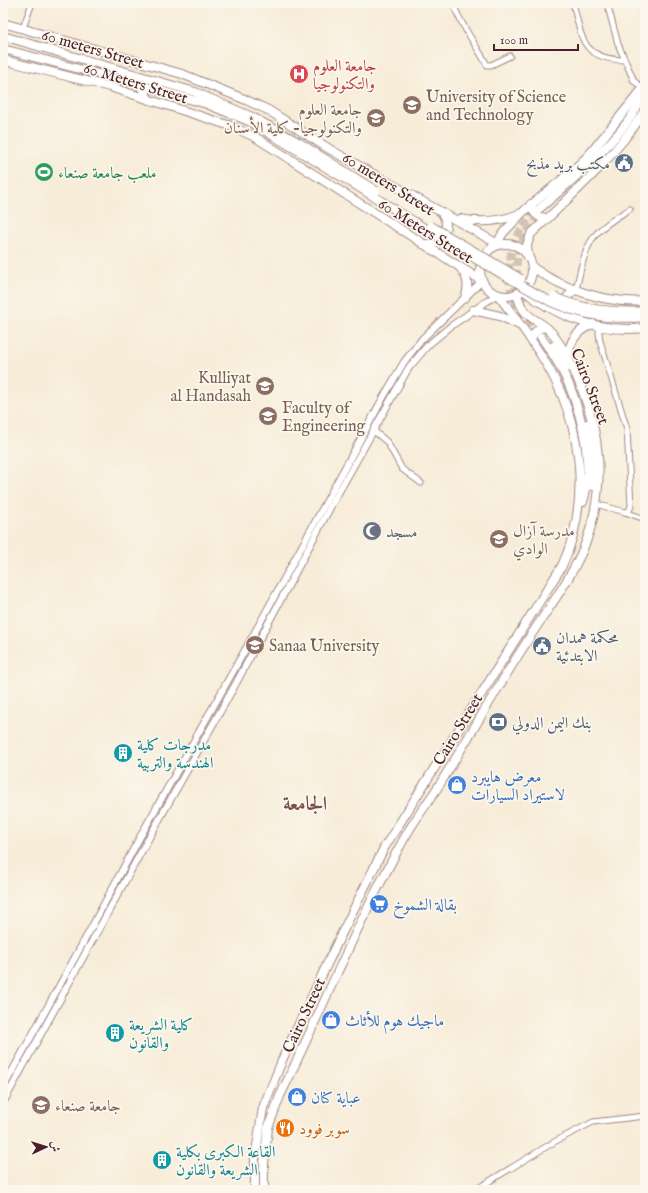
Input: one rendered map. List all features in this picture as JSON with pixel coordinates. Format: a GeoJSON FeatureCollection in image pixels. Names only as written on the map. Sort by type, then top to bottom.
{"type":"FeatureCollection","features":[{"type":"Feature","properties":{"kind":"main road","name":"60 Meters Street"},"geometry":{"type":"LineString","coordinates":[[3,23],[182,74],[244,99],[268,110],[332,150],[499,244]]}},
{"type":"Feature","properties":{"kind":"main road","name":"60 meters Street"},"geometry":{"type":"LineString","coordinates":[[3,36],[195,92],[298,142],[429,224],[550,296],[588,308],[615,311],[645,311]]}},
{"type":"Feature","properties":{"kind":"main road","name":"60 meters Street"},"geometry":{"type":"LineString","coordinates":[[3,49],[140,85],[207,104],[250,119],[453,246],[551,302],[568,310],[596,316],[630,318],[645,317]]}},
{"type":"Feature","properties":{"kind":"main road","name":"60 Meters Street"},"geometry":{"type":"LineString","coordinates":[[3,60],[110,87],[230,126],[255,137],[482,281]]}},
{"type":"Feature","properties":{"kind":"main road"},"geometry":{"type":"LineString","coordinates":[[140,85],[149,100]]}},
{"type":"Feature","properties":{"kind":"main road"},"geometry":{"type":"LineString","coordinates":[[499,244],[503,233],[531,204],[571,172],[588,156],[644,88]]}},
{"type":"Feature","properties":{"kind":"main road"},"geometry":{"type":"LineString","coordinates":[[528,256],[521,248],[511,244],[499,244],[489,250],[482,259],[479,270],[482,281],[488,289],[497,295],[508,296],[520,292],[531,277],[532,267],[528,256],[527,245],[529,238],[544,213],[612,140],[640,104],[644,88]]}},
{"type":"Feature","properties":{"kind":"main road"},"geometry":{"type":"LineString","coordinates":[[531,204],[533,210],[542,218],[544,213],[610,152],[645,105]]}},
{"type":"Feature","properties":{"kind":"main road"},"geometry":{"type":"LineString","coordinates":[[544,213],[601,167],[620,146],[645,112]]}},
{"type":"Feature","properties":{"kind":"main road"},"geometry":{"type":"LineString","coordinates":[[422,244],[433,244],[438,242],[445,233],[446,222],[442,213]]}},
{"type":"Feature","properties":{"kind":"main road"},"geometry":{"type":"LineString","coordinates":[[451,217],[468,221],[486,221],[504,219],[522,213]]}},
{"type":"Feature","properties":{"kind":"main road"},"geometry":{"type":"LineString","coordinates":[[532,267],[546,276],[576,289],[600,297],[619,300],[645,301]]}},
{"type":"Feature","properties":{"kind":"main road"},"geometry":{"type":"LineString","coordinates":[[460,268],[465,275],[467,282],[465,298]]}},
{"type":"Feature","properties":{"kind":"main road"},"geometry":{"type":"LineString","coordinates":[[566,317],[564,309],[566,301],[570,294],[576,289]]}},
{"type":"Feature","properties":{"kind":"main road"},"geometry":{"type":"LineString","coordinates":[[520,292],[572,319],[613,328],[645,328]]}},
{"type":"Feature","properties":{"kind":"main road","name":"Cairo Street"},"geometry":{"type":"LineString","coordinates":[[264,1190],[264,1163],[268,1128],[280,1096],[371,901],[406,834],[441,782],[526,642],[576,564],[587,539],[596,504],[599,472],[595,433],[589,409],[568,358],[558,341],[545,334],[527,315],[520,305],[520,292]]}},
{"type":"Feature","properties":{"kind":"main road","name":"Cairo Street"},"geometry":{"type":"LineString","coordinates":[[255,1190],[254,1158],[263,1108],[283,1058],[338,941],[384,848],[562,566],[573,540],[579,512],[580,490],[579,465],[572,425],[558,386],[523,328],[497,295]]}},
{"type":"Feature","properties":{"kind":"main road"},"geometry":{"type":"LineString","coordinates":[[473,310],[500,316],[523,328]]}},
{"type":"Feature","properties":{"kind":"main road"},"geometry":{"type":"LineString","coordinates":[[568,358],[569,348],[573,339],[584,328],[596,325]]}},
{"type":"Feature","properties":{"kind":"main road"},"geometry":{"type":"LineString","coordinates":[[531,340],[536,330],[544,327],[545,334],[575,401],[583,430],[587,479],[585,495],[579,512]]}},
{"type":"Feature","properties":{"kind":"main road"},"geometry":{"type":"LineString","coordinates":[[545,334],[564,361],[573,380],[583,408],[592,445],[593,492],[596,504]]}},
{"type":"Feature","properties":{"kind":"main road"},"geometry":{"type":"LineString","coordinates":[[283,1058],[295,1064]]}},
{"type":"Feature","properties":{"kind":"street"},"geometry":{"type":"LineString","coordinates":[[23,28],[32,3]]}},
{"type":"Feature","properties":{"kind":"street"},"geometry":{"type":"LineString","coordinates":[[453,3],[458,18],[480,51],[487,65],[491,66],[510,56]]}},
{"type":"Feature","properties":{"kind":"street"},"geometry":{"type":"LineString","coordinates":[[573,3],[585,45],[595,54],[614,60],[624,60]]}},
{"type":"Feature","properties":{"kind":"street"},"geometry":{"type":"LineString","coordinates":[[607,3],[624,60],[634,81],[644,88]]}},
{"type":"Feature","properties":{"kind":"street"},"geometry":{"type":"LineString","coordinates":[[576,289],[587,250],[593,238],[599,230],[630,209]]}},
{"type":"Feature","properties":{"kind":"street"},"geometry":{"type":"LineString","coordinates":[[3,1103],[146,843],[234,687],[308,549],[312,535],[404,362],[422,339],[482,281]]}},
{"type":"Feature","properties":{"kind":"street"},"geometry":{"type":"LineString","coordinates":[[3,1088],[140,836],[305,542],[312,535],[374,431],[408,369],[428,345],[473,310],[497,295]]}},
{"type":"Feature","properties":{"kind":"street"},"geometry":{"type":"LineString","coordinates":[[596,325],[601,346],[627,429],[631,506],[629,511],[626,512]]}},
{"type":"Feature","properties":{"kind":"street"},"geometry":{"type":"LineString","coordinates":[[422,339],[428,345]]}},
{"type":"Feature","properties":{"kind":"street"},"geometry":{"type":"LineString","coordinates":[[374,431],[387,442],[402,469],[421,483]]}},
{"type":"Feature","properties":{"kind":"street"},"geometry":{"type":"LineString","coordinates":[[596,504],[645,519]]}},
{"type":"Feature","properties":{"kind":"street"},"geometry":{"type":"LineString","coordinates":[[305,542],[308,549]]}},
{"type":"Feature","properties":{"kind":"street"},"geometry":{"type":"LineString","coordinates":[[140,836],[146,843]]}},
{"type":"Feature","properties":{"kind":"street"},"geometry":{"type":"LineString","coordinates":[[89,932],[96,936]]}},
{"type":"Feature","properties":{"kind":"street"},"geometry":{"type":"LineString","coordinates":[[475,1190],[554,1142],[593,1122],[645,1116]]}},
{"type":"Feature","properties":{"kind":"tunnel"},"geometry":{"type":"LineString","coordinates":[[539,209],[529,219],[515,241],[509,267],[509,280],[517,306],[524,318],[539,335]]}},
{"type":"Feature","properties":{"kind":"tunnel"},"geometry":{"type":"LineString","coordinates":[[523,301],[517,276],[518,253],[527,232],[543,212]]}},
{"type":"Feature","properties":{"kind":"place","name":"جامعة العلوم والتكنولوجيا"},"geometry":{"type":"Point","coordinates":[299,74]}},
{"type":"Feature","properties":{"kind":"place","name":"University of Science and Technology"},"geometry":{"type":"Point","coordinates":[412,105]}},
{"type":"Feature","properties":{"kind":"place","name":"جامعة العلوم والتكنولوجيا- كلية الأسنان"},"geometry":{"type":"Point","coordinates":[376,118]}},
{"type":"Feature","properties":{"kind":"place","name":"مكتب بريد مذبح"},"geometry":{"type":"Point","coordinates":[624,163]}},
{"type":"Feature","properties":{"kind":"place","name":"ملعب جامعة صنعاء"},"geometry":{"type":"Point","coordinates":[44,172]}},
{"type":"Feature","properties":{"kind":"place","name":"Kulliyat al Handasah"},"geometry":{"type":"Point","coordinates":[265,386]}},
{"type":"Feature","properties":{"kind":"place","name":"Faculty of Engineering"},"geometry":{"type":"Point","coordinates":[268,416]}},
{"type":"Feature","properties":{"kind":"place","name":"مسجد"},"geometry":{"type":"Point","coordinates":[372,531]}},
{"type":"Feature","properties":{"kind":"place","name":"مدرسة آزال الوادي"},"geometry":{"type":"Point","coordinates":[499,539]}},
{"type":"Feature","properties":{"kind":"place","name":"Sanaa University"},"geometry":{"type":"Point","coordinates":[255,645]}},
{"type":"Feature","properties":{"kind":"place","name":"محكمة همدان الابتدئية"},"geometry":{"type":"Point","coordinates":[542,646]}},
{"type":"Feature","properties":{"kind":"place","name":"بنك اليمن الدولي"},"geometry":{"type":"Point","coordinates":[498,722]}},
{"type":"Feature","properties":{"kind":"place","name":"مدرجات كلية الهندسة والتربية"},"geometry":{"type":"Point","coordinates":[123,753]}},
{"type":"Feature","properties":{"kind":"place","name":"معرض هايبرد لاستيراد السيارات"},"geometry":{"type":"Point","coordinates":[457,785]}},
{"type":"Feature","properties":{"kind":"place","name":"بقالة الشموخ"},"geometry":{"type":"Point","coordinates":[379,904]}},
{"type":"Feature","properties":{"kind":"place","name":"ماجيك هوم للأثاث"},"geometry":{"type":"Point","coordinates":[331,1020]}},
{"type":"Feature","properties":{"kind":"place","name":"كلية الشريعة والقانون"},"geometry":{"type":"Point","coordinates":[115,1033]}},
{"type":"Feature","properties":{"kind":"place","name":"عباية كنان"},"geometry":{"type":"Point","coordinates":[297,1097]}},
{"type":"Feature","properties":{"kind":"place","name":"جامعة صنعاء"},"geometry":{"type":"Point","coordinates":[41,1105]}},
{"type":"Feature","properties":{"kind":"place","name":"سوبر فوود"},"geometry":{"type":"Point","coordinates":[285,1128]}},
{"type":"Feature","properties":{"kind":"place","name":"القاعة الكبرى بكلية الشريعة والقانون"},"geometry":{"type":"Point","coordinates":[162,1160]}},
{"type":"Feature","properties":{"kind":"district","name":"الجامعة"},"geometry":{"type":"Point","coordinates":[305,803]}}]}
